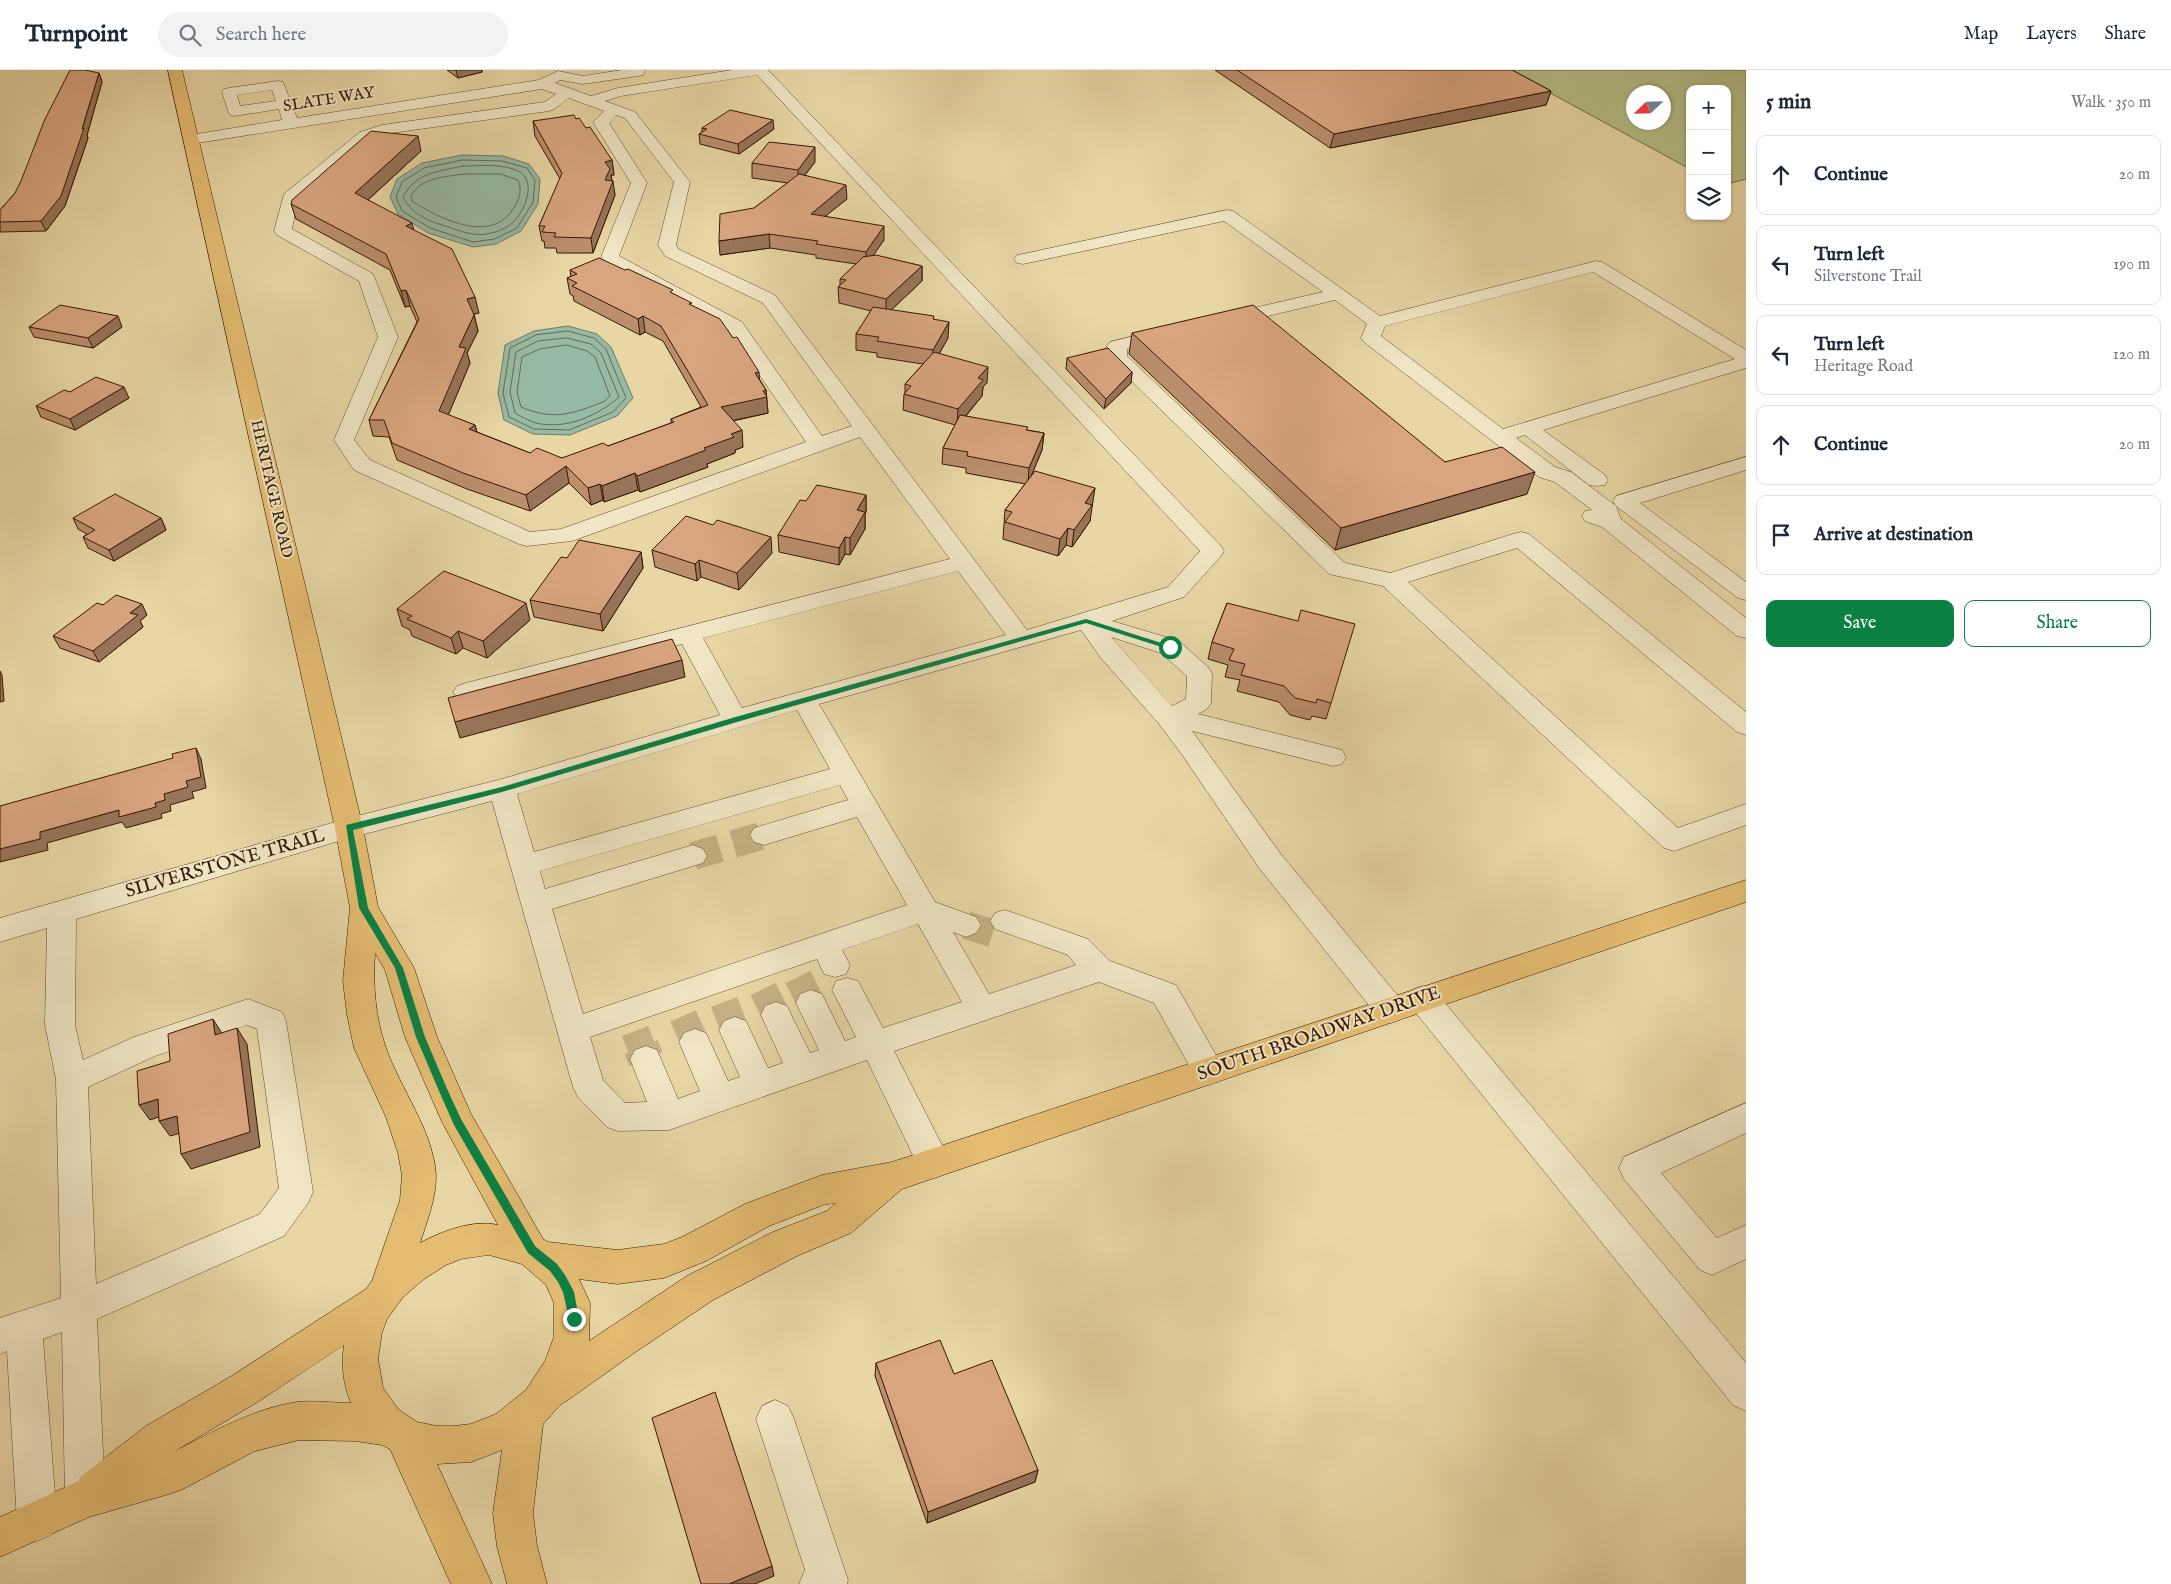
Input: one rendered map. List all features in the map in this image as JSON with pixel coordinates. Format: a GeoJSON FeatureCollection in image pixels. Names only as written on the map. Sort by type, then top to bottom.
{"type":"FeatureCollection","features":[{"type":"Feature","properties":{"kind":"main road","name":"HERITAGE ROAD"},"geometry":{"type":"LineString","coordinates":[[175,70],[349,828],[364,908],[358,981],[362,1014],[370,1048],[402,1117],[415,1153],[419,1175],[417,1200],[383,1294]]}},
{"type":"Feature","properties":{"kind":"main road","name":"SOUTH BROADWAY DRIVE"},"geometry":{"type":"LineString","coordinates":[[383,1294],[400,1274],[428,1255],[458,1242],[474,1240],[497,1240],[518,1244],[537,1254],[617,1267],[664,1261],[694,1249],[758,1215],[822,1190],[892,1177],[1746,891]]}},
{"type":"Feature","properties":{"kind":"main road","name":"HERITAGE ROAD"},"geometry":{"type":"LineString","coordinates":[[364,908],[399,968],[420,1037],[458,1122],[537,1254],[554,1267],[568,1292],[574,1319],[570,1349],[562,1371],[550,1390]]}},
{"type":"Feature","properties":{"kind":"main road","name":"SOUTH BROADWAY DRIVE"},"geometry":{"type":"LineString","coordinates":[[550,1390],[700,1288],[785,1244],[839,1222],[892,1177]]}},
{"type":"Feature","properties":{"kind":"main road"},"geometry":{"type":"LineString","coordinates":[[383,1294],[365,1331],[361,1346],[362,1378],[369,1399],[380,1417],[397,1431],[472,1584]]}},
{"type":"Feature","properties":{"kind":"main road"},"geometry":{"type":"LineString","coordinates":[[85,1498],[159,1438],[243,1390],[383,1294]]}},
{"type":"Feature","properties":{"kind":"main road"},"geometry":{"type":"LineString","coordinates":[[0,1537],[85,1498],[169,1475],[244,1436],[265,1428],[299,1421],[355,1422],[397,1431],[431,1444],[464,1444],[496,1435],[525,1417],[550,1390]]}},
{"type":"Feature","properties":{"kind":"main road"},"geometry":{"type":"LineString","coordinates":[[525,1417],[513,1513],[517,1546],[527,1584]]}},
{"type":"Feature","properties":{"kind":"street"},"geometry":{"type":"LineString","coordinates":[[552,76],[583,80],[647,70]]}},
{"type":"Feature","properties":{"kind":"street","name":"SILVERSTONE TRAIL"},"geometry":{"type":"LineString","coordinates":[[0,930],[349,828],[502,790],[804,700],[1086,621],[1176,592],[1212,551],[760,70],[618,92],[591,101]]}},
{"type":"Feature","properties":{"kind":"street","name":"SLATE WAY"},"geometry":{"type":"LineString","coordinates":[[191,140],[290,124],[552,76]]}},
{"type":"Feature","properties":{"kind":"street"},"geometry":{"type":"LineString","coordinates":[[552,76],[568,92],[630,115],[682,182],[667,245],[671,252],[769,299],[1021,639]]}},
{"type":"Feature","properties":{"kind":"street"},"geometry":{"type":"LineString","coordinates":[[568,92],[549,106],[364,134],[290,198],[283,231],[367,278],[388,336],[344,440],[362,464],[527,539],[564,536],[865,428]]}},
{"type":"Feature","properties":{"kind":"street"},"geometry":{"type":"LineString","coordinates":[[284,104],[290,124]]}},
{"type":"Feature","properties":{"kind":"street"},"geometry":{"type":"LineString","coordinates":[[614,109],[601,122],[639,183],[610,257],[615,262],[735,326],[818,445]]}},
{"type":"Feature","properties":{"kind":"street"},"geometry":{"type":"LineString","coordinates":[[1023,259],[1227,215],[1376,322]]}},
{"type":"Feature","properties":{"kind":"street"},"geometry":{"type":"LineString","coordinates":[[1376,322],[1596,266],[1746,360]]}},
{"type":"Feature","properties":{"kind":"street"},"geometry":{"type":"LineString","coordinates":[[1338,294],[1117,346],[1116,357],[1337,570],[1390,580],[1521,539],[1746,726]]}},
{"type":"Feature","properties":{"kind":"street"},"geometry":{"type":"LineString","coordinates":[[1376,322],[1371,338],[1547,472],[1549,481],[1586,511],[1593,516],[1610,522],[1746,630]]}},
{"type":"Feature","properties":{"kind":"street"},"geometry":{"type":"LineString","coordinates":[[1501,436],[1746,360]]}},
{"type":"Feature","properties":{"kind":"street"},"geometry":{"type":"LineString","coordinates":[[1528,428],[1746,593]]}},
{"type":"Feature","properties":{"kind":"street"},"geometry":{"type":"LineString","coordinates":[[1624,500],[1746,463]]}},
{"type":"Feature","properties":{"kind":"street"},"geometry":{"type":"LineString","coordinates":[[466,692],[964,562]]}},
{"type":"Feature","properties":{"kind":"street"},"geometry":{"type":"LineString","coordinates":[[1724,576],[1746,569]]}},
{"type":"Feature","properties":{"kind":"street"},"geometry":{"type":"LineString","coordinates":[[1390,580],[1674,841],[1746,814]]}},
{"type":"Feature","properties":{"kind":"street"},"geometry":{"type":"LineString","coordinates":[[1086,621],[1170,647],[1200,674],[1198,703],[1168,718]]}},
{"type":"Feature","properties":{"kind":"street"},"geometry":{"type":"LineString","coordinates":[[1086,621],[1110,652],[1168,718],[1192,749],[1270,861],[1391,1010]]}},
{"type":"Feature","properties":{"kind":"street"},"geometry":{"type":"LineString","coordinates":[[690,634],[735,720]]}},
{"type":"Feature","properties":{"kind":"street"},"geometry":{"type":"LineString","coordinates":[[804,700],[982,1009]]}},
{"type":"Feature","properties":{"kind":"street"},"geometry":{"type":"LineString","coordinates":[[1168,718],[1207,724],[1333,757]]}},
{"type":"Feature","properties":{"kind":"street"},"geometry":{"type":"LineString","coordinates":[[525,865],[846,774]]}},
{"type":"Feature","properties":{"kind":"street"},"geometry":{"type":"LineString","coordinates":[[502,790],[589,1087],[618,1117],[669,1116],[875,1044],[1099,970]]}},
{"type":"Feature","properties":{"kind":"street"},"geometry":{"type":"LineString","coordinates":[[764,835],[864,805]]}},
{"type":"Feature","properties":{"kind":"street"},"geometry":{"type":"LineString","coordinates":[[535,903],[693,856]]}},
{"type":"Feature","properties":{"kind":"street"},"geometry":{"type":"LineString","coordinates":[[573,1030],[636,1034],[835,966],[925,910],[970,917]]}},
{"type":"Feature","properties":{"kind":"street"},"geometry":{"type":"LineString","coordinates":[[62,912],[60,1026],[72,1080],[85,1498]]}},
{"type":"Feature","properties":{"kind":"street"},"geometry":{"type":"LineString","coordinates":[[1002,928],[1099,970],[1166,994],[1209,1070]]}},
{"type":"Feature","properties":{"kind":"street"},"geometry":{"type":"LineString","coordinates":[[835,966],[934,1163]]}},
{"type":"Feature","properties":{"kind":"street"},"geometry":{"type":"LineString","coordinates":[[799,979],[838,1058]]}},
{"type":"Feature","properties":{"kind":"street"},"geometry":{"type":"LineString","coordinates":[[764,991],[802,1070]]}},
{"type":"Feature","properties":{"kind":"street"},"geometry":{"type":"LineString","coordinates":[[1423,999],[1746,1392]]}},
{"type":"Feature","properties":{"kind":"street"},"geometry":{"type":"LineString","coordinates":[[724,1005],[760,1085]]}},
{"type":"Feature","properties":{"kind":"street"},"geometry":{"type":"LineString","coordinates":[[37,1521],[12,1332],[79,1309],[272,1225],[296,1192],[271,1021],[248,1012],[144,1046],[72,1080]]}},
{"type":"Feature","properties":{"kind":"street"},"geometry":{"type":"LineString","coordinates":[[684,1018],[720,1098]]}},
{"type":"Feature","properties":{"kind":"street"},"geometry":{"type":"LineString","coordinates":[[636,1034],[669,1116]]}},
{"type":"Feature","properties":{"kind":"street"},"geometry":{"type":"LineString","coordinates":[[1746,1117],[1636,1168],[1712,1258],[1746,1241]]}},
{"type":"Feature","properties":{"kind":"street"},"geometry":{"type":"LineString","coordinates":[[775,1419],[828,1580],[819,1584]]}},
{"type":"Feature","properties":{"kind":"shaded area"},"geometry":{"type":"Polygon","coordinates":[[[1508,70],[1746,70],[1746,179],[1731,183],[1731,85],[1686,85],[1686,167],[1508,70]]]}},
{"type":"Feature","properties":{"kind":"water"},"geometry":{"type":"Polygon","coordinates":[[[462,155],[503,156],[529,164],[540,179],[538,204],[521,231],[496,244],[473,247],[428,233],[398,214],[390,197],[397,179],[422,163],[462,155]]]}},
{"type":"Feature","properties":{"kind":"water"},"geometry":{"type":"Polygon","coordinates":[[[568,326],[597,334],[611,347],[633,398],[617,416],[570,435],[533,434],[504,420],[498,393],[505,345],[534,331],[568,326]]]}},
{"type":"Feature","properties":{"kind":"building"},"geometry":{"type":"Polygon","coordinates":[[[70,70],[85,70],[99,73],[82,129],[84,128],[61,196],[41,221],[0,222],[0,210],[15,193],[21,181],[45,119],[70,70]]]}},
{"type":"Feature","properties":{"kind":"building"},"geometry":{"type":"Polygon","coordinates":[[[1237,70],[1512,70],[1551,91],[1334,134],[1237,70]]]}},
{"type":"Feature","properties":{"kind":"building"},"geometry":{"type":"Polygon","coordinates":[[[730,110],[773,120],[738,144],[699,134],[707,129],[702,128],[730,110]]]}},
{"type":"Feature","properties":{"kind":"building"},"geometry":{"type":"Polygon","coordinates":[[[574,115],[576,119],[579,118],[586,128],[590,127],[612,160],[605,162],[610,169],[605,180],[613,181],[591,238],[554,237],[556,233],[542,232],[545,226],[539,226],[562,173],[533,121],[574,115]]]}},
{"type":"Feature","properties":{"kind":"building"},"geometry":{"type":"Polygon","coordinates":[[[371,131],[418,136],[355,193],[412,223],[406,226],[452,249],[475,297],[467,299],[474,315],[459,347],[466,348],[439,411],[475,425],[469,429],[530,453],[537,448],[562,458],[603,443],[608,446],[674,422],[671,419],[708,405],[661,326],[643,316],[638,319],[572,286],[577,283],[567,278],[577,274],[570,270],[599,258],[673,290],[670,292],[692,303],[689,304],[720,319],[733,338],[737,337],[759,372],[755,373],[766,390],[763,391],[767,397],[721,407],[742,430],[731,434],[734,437],[704,448],[706,450],[637,476],[635,473],[602,486],[600,484],[588,488],[566,466],[526,495],[463,473],[392,443],[384,420],[369,420],[419,319],[406,290],[401,291],[386,254],[291,204],[292,200],[371,131]]]}},
{"type":"Feature","properties":{"kind":"building"},"geometry":{"type":"Polygon","coordinates":[[[769,142],[815,147],[798,170],[752,163],[769,142]]]}},
{"type":"Feature","properties":{"kind":"building"},"geometry":{"type":"Polygon","coordinates":[[[799,174],[846,185],[811,214],[884,226],[866,252],[816,244],[818,241],[769,234],[719,241],[720,214],[754,208],[799,174]]]}},
{"type":"Feature","properties":{"kind":"building"},"geometry":{"type":"Polygon","coordinates":[[[876,255],[922,266],[886,299],[838,287],[846,280],[840,279],[863,257],[876,255]]]}},
{"type":"Feature","properties":{"kind":"building"},"geometry":{"type":"Polygon","coordinates":[[[60,305],[118,316],[88,338],[29,327],[60,305]]]}},
{"type":"Feature","properties":{"kind":"building"},"geometry":{"type":"Polygon","coordinates":[[[1253,305],[1445,462],[1502,447],[1535,472],[1341,528],[1132,333],[1253,305]]]}},
{"type":"Feature","properties":{"kind":"building"},"geometry":{"type":"Polygon","coordinates":[[[873,307],[934,316],[933,319],[949,322],[933,350],[877,341],[879,337],[856,334],[873,307]]]}},
{"type":"Feature","properties":{"kind":"building"},"geometry":{"type":"Polygon","coordinates":[[[1108,348],[1132,372],[1106,399],[1067,358],[1108,348]]]}},
{"type":"Feature","properties":{"kind":"building"},"geometry":{"type":"Polygon","coordinates":[[[934,352],[988,367],[978,378],[983,380],[958,409],[904,394],[911,386],[905,384],[934,352]]]}},
{"type":"Feature","properties":{"kind":"building"},"geometry":{"type":"Polygon","coordinates":[[[96,377],[124,387],[70,419],[36,406],[64,390],[70,392],[96,377]]]}},
{"type":"Feature","properties":{"kind":"building"},"geometry":{"type":"Polygon","coordinates":[[[960,415],[1028,427],[1026,430],[1044,433],[1029,468],[967,456],[968,452],[943,448],[960,415]]]}},
{"type":"Feature","properties":{"kind":"building"},"geometry":{"type":"Polygon","coordinates":[[[1035,471],[1095,488],[1085,503],[1092,505],[1074,530],[1068,528],[1060,539],[1005,522],[1012,512],[1005,510],[1035,471]]]}},
{"type":"Feature","properties":{"kind":"building"},"geometry":{"type":"Polygon","coordinates":[[[817,485],[866,495],[857,510],[865,512],[850,538],[845,537],[839,548],[778,535],[800,500],[806,501],[817,485]]]}},
{"type":"Feature","properties":{"kind":"building"},"geometry":{"type":"Polygon","coordinates":[[[115,494],[161,518],[109,550],[83,537],[95,530],[73,518],[115,494]]]}},
{"type":"Feature","properties":{"kind":"building"},"geometry":{"type":"Polygon","coordinates":[[[686,516],[713,525],[717,520],[771,537],[737,573],[699,560],[695,564],[652,550],[686,516]]]}},
{"type":"Feature","properties":{"kind":"building"},"geometry":{"type":"Polygon","coordinates":[[[579,540],[641,552],[600,614],[530,600],[561,557],[567,558],[579,540]]]}},
{"type":"Feature","properties":{"kind":"building"},"geometry":{"type":"Polygon","coordinates":[[[444,571],[526,603],[483,641],[458,631],[451,638],[407,619],[412,616],[397,609],[444,571]]]}},
{"type":"Feature","properties":{"kind":"building"},"geometry":{"type":"Polygon","coordinates":[[[116,595],[142,604],[130,613],[138,615],[93,651],[53,636],[97,603],[103,605],[116,595]]]}},
{"type":"Feature","properties":{"kind":"building"},"geometry":{"type":"Polygon","coordinates":[[[1227,603],[1298,621],[1301,610],[1355,624],[1331,703],[1317,699],[1316,703],[1295,698],[1284,686],[1241,675],[1245,664],[1229,660],[1234,649],[1212,642],[1227,603]]]}},
{"type":"Feature","properties":{"kind":"building"},"geometry":{"type":"Polygon","coordinates":[[[672,639],[682,660],[455,722],[448,698],[672,639]]]}},
{"type":"Feature","properties":{"kind":"building"},"geometry":{"type":"Polygon","coordinates":[[[196,748],[201,777],[186,781],[188,787],[164,794],[165,800],[155,803],[156,807],[119,817],[119,810],[40,832],[40,839],[0,849],[0,806],[173,758],[172,754],[196,748]]]}},
{"type":"Feature","properties":{"kind":"building"},"geometry":{"type":"Polygon","coordinates":[[[213,1019],[215,1035],[237,1028],[250,1132],[181,1154],[177,1116],[159,1121],[158,1099],[139,1105],[137,1071],[170,1061],[168,1034],[213,1019]]]}},
{"type":"Feature","properties":{"kind":"building"},"geometry":{"type":"Polygon","coordinates":[[[940,1340],[954,1374],[992,1360],[1038,1470],[928,1512],[876,1363],[940,1340]]]}},
{"type":"Feature","properties":{"kind":"building"},"geometry":{"type":"Polygon","coordinates":[[[715,1392],[772,1566],[729,1584],[701,1584],[652,1418],[715,1392]]]}},
{"type":"Feature","properties":{"kind":"tunnel"},"geometry":{"type":"LineString","coordinates":[[693,856],[764,835]]}},
{"type":"Feature","properties":{"kind":"tunnel"},"geometry":{"type":"LineString","coordinates":[[966,925],[998,935]]}},
{"type":"Feature","properties":{"kind":"tunnel"},"geometry":{"type":"LineString","coordinates":[[798,977],[811,1003]]}},
{"type":"Feature","properties":{"kind":"tunnel"},"geometry":{"type":"LineString","coordinates":[[763,989],[776,1015]]}},
{"type":"Feature","properties":{"kind":"tunnel"},"geometry":{"type":"LineString","coordinates":[[724,1002],[735,1030]]}},
{"type":"Feature","properties":{"kind":"tunnel"},"geometry":{"type":"LineString","coordinates":[[683,1016],[695,1042]]}},
{"type":"Feature","properties":{"kind":"tunnel"},"geometry":{"type":"LineString","coordinates":[[635,1031],[642,1049]]}},
{"type":"Feature","properties":{"kind":"tunnel"},"geometry":{"type":"LineString","coordinates":[[641,1047],[646,1059]]}},
{"type":"Feature","properties":{"kind":"route"},"geometry":{"type":"LineString","coordinates":[[574,1319],[572,1305],[562,1279],[554,1267],[531,1250],[458,1122],[420,1037],[399,968],[364,908],[349,828],[502,790],[735,720],[1086,621],[1170,647]]}}]}
